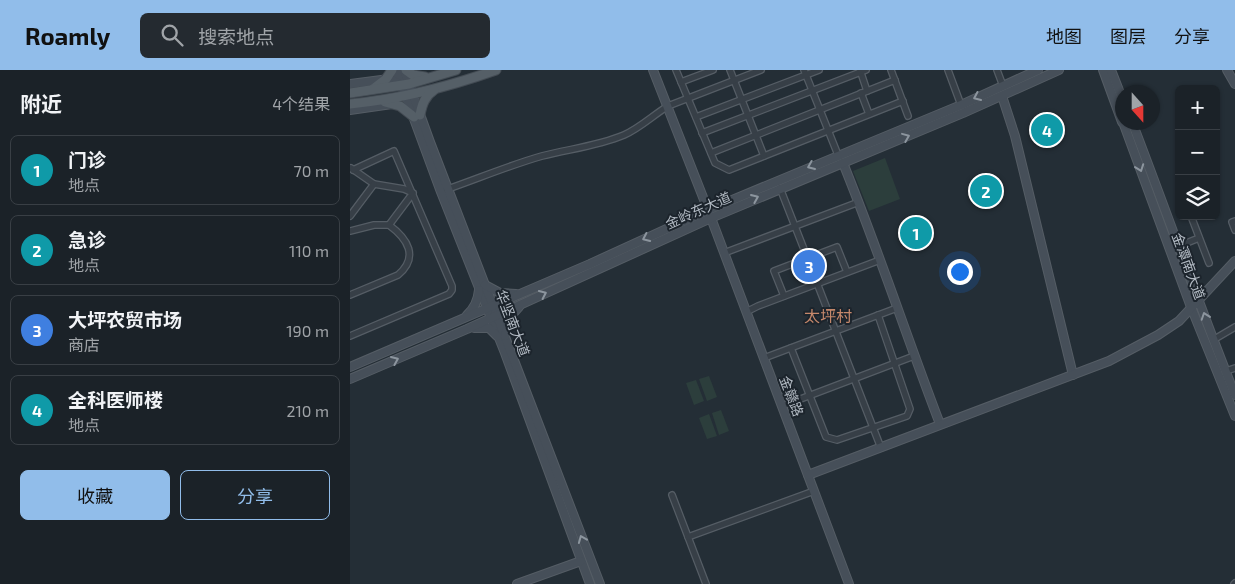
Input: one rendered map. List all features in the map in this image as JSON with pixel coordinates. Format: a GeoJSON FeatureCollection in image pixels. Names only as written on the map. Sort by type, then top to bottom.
{"type":"FeatureCollection","features":[{"type":"Feature","properties":{"kind":"main road"},"geometry":{"type":"LineString","coordinates":[[369,90],[386,79],[392,70]]}},
{"type":"Feature","properties":{"kind":"main road","name":"华坚南大道"},"geometry":{"type":"LineString","coordinates":[[396,70],[405,84],[482,287],[600,584]]}},
{"type":"Feature","properties":{"kind":"main road"},"geometry":{"type":"LineString","coordinates":[[405,70],[419,76],[436,76]]}},
{"type":"Feature","properties":{"kind":"main road","name":"华坚南大道"},"geometry":{"type":"LineString","coordinates":[[405,70],[405,84]]}},
{"type":"Feature","properties":{"kind":"main road"},"geometry":{"type":"LineString","coordinates":[[350,93],[405,84],[456,70]]}},
{"type":"Feature","properties":{"kind":"main road"},"geometry":{"type":"LineString","coordinates":[[350,104],[409,96],[496,70]]}},
{"type":"Feature","properties":{"kind":"main road","name":"金赣路"},"geometry":{"type":"LineString","coordinates":[[653,70],[764,358],[847,583]]}},
{"type":"Feature","properties":{"kind":"main road","name":"金岭东大道"},"geometry":{"type":"LineString","coordinates":[[709,214],[843,163],[1002,96],[1031,78],[1038,70]]}},
{"type":"Feature","properties":{"kind":"main road","name":"金岭东大道"},"geometry":{"type":"LineString","coordinates":[[350,367],[520,294],[591,267],[838,155],[1003,86],[1059,70]]}},
{"type":"Feature","properties":{"kind":"main road"},"geometry":{"type":"LineString","coordinates":[[1095,70],[1113,84],[1116,70]]}},
{"type":"Feature","properties":{"kind":"main road","name":"金潭南大道"},"geometry":{"type":"LineString","coordinates":[[1103,70],[1115,87]]}},
{"type":"Feature","properties":{"kind":"main road","name":"金潭南大道"},"geometry":{"type":"LineString","coordinates":[[1111,70],[1115,92]]}},
{"type":"Feature","properties":{"kind":"main road"},"geometry":{"type":"LineString","coordinates":[[1228,70],[1235,84]]}},
{"type":"Feature","properties":{"kind":"main road"},"geometry":{"type":"LineString","coordinates":[[350,84],[386,79],[405,84]]}},
{"type":"Feature","properties":{"kind":"main road"},"geometry":{"type":"LineString","coordinates":[[377,101],[394,104],[417,116],[426,97],[439,88]]}},
{"type":"Feature","properties":{"kind":"main road"},"geometry":{"type":"LineString","coordinates":[[350,110],[389,106],[409,96]]}},
{"type":"Feature","properties":{"kind":"main road"},"geometry":{"type":"LineString","coordinates":[[1002,96],[1016,136],[1073,376]]}},
{"type":"Feature","properties":{"kind":"main road","name":"金潭南大道"},"geometry":{"type":"LineString","coordinates":[[1126,130],[1192,308],[1235,416]]}},
{"type":"Feature","properties":{"kind":"main road","name":"金潭南大道"},"geometry":{"type":"LineString","coordinates":[[1135,130],[1235,394]]}},
{"type":"Feature","properties":{"kind":"main road"},"geometry":{"type":"LineString","coordinates":[[843,163],[940,424]]}},
{"type":"Feature","properties":{"kind":"main road"},"geometry":{"type":"LineString","coordinates":[[808,475],[1109,361],[1158,335],[1178,320],[1192,308],[1235,261]]}},
{"type":"Feature","properties":{"kind":"main road","name":"金岭东大道"},"geometry":{"type":"LineString","coordinates":[[350,379],[494,317],[591,267]]}},
{"type":"Feature","properties":{"kind":"main road"},"geometry":{"type":"LineString","coordinates":[[463,319],[470,313],[476,303],[482,287],[500,293],[520,294]]}},
{"type":"Feature","properties":{"kind":"main road"},"geometry":{"type":"LineString","coordinates":[[467,329],[489,328],[502,337],[510,317],[524,303]]}},
{"type":"Feature","properties":{"kind":"main road","name":"华坚南大道"},"geometry":{"type":"LineString","coordinates":[[502,337],[590,584]]}},
{"type":"Feature","properties":{"kind":"main road"},"geometry":{"type":"LineString","coordinates":[[517,584],[581,561]]}},
{"type":"Feature","properties":{"kind":"street"},"geometry":{"type":"LineString","coordinates":[[676,70],[715,163],[729,170],[902,101]]}},
{"type":"Feature","properties":{"kind":"street"},"geometry":{"type":"LineString","coordinates":[[682,82],[713,70]]}},
{"type":"Feature","properties":{"kind":"street"},"geometry":{"type":"LineString","coordinates":[[730,70],[764,156]]}},
{"type":"Feature","properties":{"kind":"street"},"geometry":{"type":"LineString","coordinates":[[445,191],[540,157],[623,136],[639,128],[668,106],[761,70]]}},
{"type":"Feature","properties":{"kind":"street"},"geometry":{"type":"LineString","coordinates":[[696,117],[742,100],[804,73],[819,70]]}},
{"type":"Feature","properties":{"kind":"street"},"geometry":{"type":"LineString","coordinates":[[891,70],[908,116]]}},
{"type":"Feature","properties":{"kind":"street"},"geometry":{"type":"LineString","coordinates":[[948,70],[961,104]]}},
{"type":"Feature","properties":{"kind":"street"},"geometry":{"type":"LineString","coordinates":[[997,70],[1003,86]]}},
{"type":"Feature","properties":{"kind":"street"},"geometry":{"type":"LineString","coordinates":[[702,133],[862,71],[867,91]]}},
{"type":"Feature","properties":{"kind":"street"},"geometry":{"type":"LineString","coordinates":[[804,73],[838,155]]}},
{"type":"Feature","properties":{"kind":"street"},"geometry":{"type":"LineString","coordinates":[[711,154],[895,80]]}},
{"type":"Feature","properties":{"kind":"street"},"geometry":{"type":"LineString","coordinates":[[861,93],[869,114]]}},
{"type":"Feature","properties":{"kind":"street"},"geometry":{"type":"LineString","coordinates":[[350,336],[449,294],[452,290],[413,193],[394,152],[352,169]]}},
{"type":"Feature","properties":{"kind":"street"},"geometry":{"type":"LineString","coordinates":[[352,169],[374,184],[404,189],[413,193]]}},
{"type":"Feature","properties":{"kind":"street"},"geometry":{"type":"LineString","coordinates":[[350,216],[374,184]]}},
{"type":"Feature","properties":{"kind":"street"},"geometry":{"type":"LineString","coordinates":[[780,188],[807,257]]}},
{"type":"Feature","properties":{"kind":"street"},"geometry":{"type":"LineString","coordinates":[[389,225],[413,193]]}},
{"type":"Feature","properties":{"kind":"street"},"geometry":{"type":"LineString","coordinates":[[724,253],[859,202]]}},
{"type":"Feature","properties":{"kind":"street"},"geometry":{"type":"LineString","coordinates":[[1192,220],[1209,263]]}},
{"type":"Feature","properties":{"kind":"street"},"geometry":{"type":"LineString","coordinates":[[1235,222],[1232,222],[1235,230]]}},
{"type":"Feature","properties":{"kind":"street"},"geometry":{"type":"LineString","coordinates":[[350,230],[374,225],[389,225],[397,231],[408,245],[410,253],[404,270],[398,275],[350,295]]}},
{"type":"Feature","properties":{"kind":"street"},"geometry":{"type":"LineString","coordinates":[[1179,246],[1199,238]]}},
{"type":"Feature","properties":{"kind":"street"},"geometry":{"type":"LineString","coordinates":[[784,296],[774,271],[807,257],[837,247],[847,272]]}},
{"type":"Feature","properties":{"kind":"street"},"geometry":{"type":"LineString","coordinates":[[746,312],[880,260]]}},
{"type":"Feature","properties":{"kind":"street"},"geometry":{"type":"LineString","coordinates":[[817,283],[881,448]]}},
{"type":"Feature","properties":{"kind":"street"},"geometry":{"type":"LineString","coordinates":[[764,358],[897,308]]}},
{"type":"Feature","properties":{"kind":"street"},"geometry":{"type":"LineString","coordinates":[[791,348],[826,437],[837,440],[873,426],[907,416],[910,409],[878,315]]}},
{"type":"Feature","properties":{"kind":"street"},"geometry":{"type":"LineString","coordinates":[[1213,340],[1235,326]]}},
{"type":"Feature","properties":{"kind":"street"},"geometry":{"type":"LineString","coordinates":[[782,406],[914,356]]}},
{"type":"Feature","properties":{"kind":"street"},"geometry":{"type":"LineString","coordinates":[[1226,371],[1235,368]]}},
{"type":"Feature","properties":{"kind":"street"},"geometry":{"type":"LineString","coordinates":[[688,538],[814,491]]}},
{"type":"Feature","properties":{"kind":"street"},"geometry":{"type":"LineString","coordinates":[[672,494],[706,584]]}},
{"type":"Feature","properties":{"kind":"shaded area"},"geometry":{"type":"Polygon","coordinates":[[[885,158],[900,199],[869,211],[853,171],[885,158]]]}},
{"type":"Feature","properties":{"kind":"shaded area"},"geometry":{"type":"Polygon","coordinates":[[[709,376],[717,397],[707,401],[699,379],[709,376]]]}},
{"type":"Feature","properties":{"kind":"shaded area"},"geometry":{"type":"Polygon","coordinates":[[[696,380],[704,401],[694,405],[686,383],[696,380]]]}},
{"type":"Feature","properties":{"kind":"shaded area"},"geometry":{"type":"Polygon","coordinates":[[[721,410],[729,431],[719,435],[712,413],[721,410]]]}},
{"type":"Feature","properties":{"kind":"shaded area"},"geometry":{"type":"Polygon","coordinates":[[[709,414],[717,436],[707,439],[699,418],[709,414]]]}},
{"type":"Feature","properties":{"kind":"place","name":"全科医师楼"},"geometry":{"type":"Point","coordinates":[1047,130]}},
{"type":"Feature","properties":{"kind":"place","name":"急诊"},"geometry":{"type":"Point","coordinates":[986,191]}},
{"type":"Feature","properties":{"kind":"place","name":"门诊"},"geometry":{"type":"Point","coordinates":[916,233]}},
{"type":"Feature","properties":{"kind":"place","name":"大坪农贸市场"},"geometry":{"type":"Point","coordinates":[809,266]}},
{"type":"Feature","properties":{"kind":"district","name":"太坪村"},"geometry":{"type":"Point","coordinates":[828,315]}}]}
